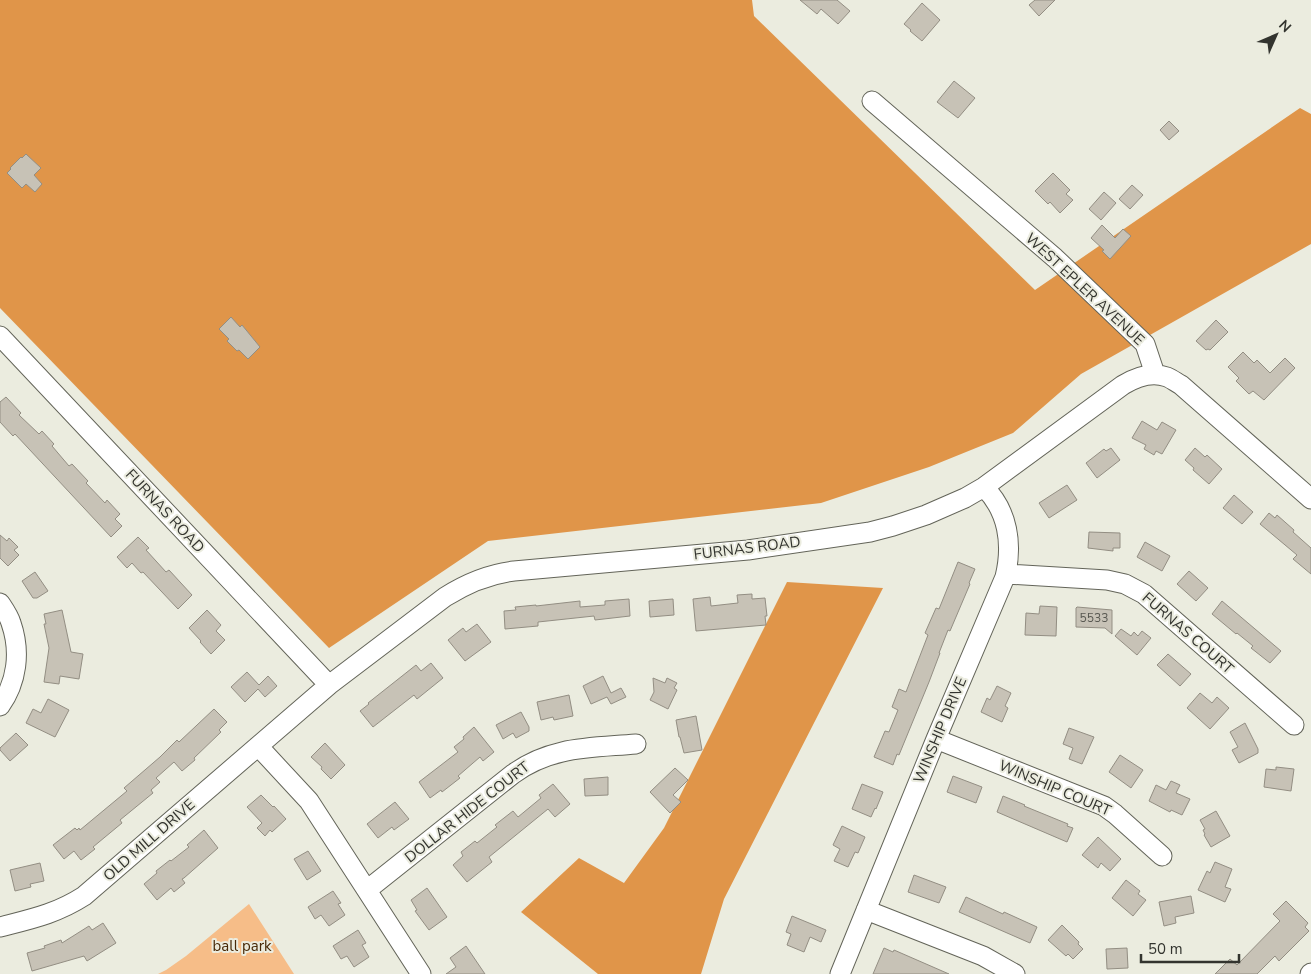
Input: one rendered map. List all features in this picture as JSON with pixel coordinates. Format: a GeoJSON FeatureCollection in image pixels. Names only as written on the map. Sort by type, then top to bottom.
{"type":"FeatureCollection","features":[{"type":"Feature","properties":{"kind":"street","name":"WEST EPLER AVENUE"},"geometry":{"type":"LineString","coordinates":[[872,101],[1055,258],[1145,344],[1155,374]]}},
{"type":"Feature","properties":{"kind":"street","name":"FURNAS ROAD"},"geometry":{"type":"LineString","coordinates":[[0,336],[329,686]]}},
{"type":"Feature","properties":{"kind":"street","name":"FURNAS ROAD"},"geometry":{"type":"LineString","coordinates":[[282,726],[329,686],[445,597],[466,584],[514,571],[748,550],[870,532],[893,526],[926,515],[965,498],[984,487],[1123,385],[1135,378],[1155,374]]}},
{"type":"Feature","properties":{"kind":"street"},"geometry":{"type":"LineString","coordinates":[[1155,374],[1167,377],[1181,386],[1311,499]]}},
{"type":"Feature","properties":{"kind":"street","name":"WINSHIP DRIVE"},"geometry":{"type":"LineString","coordinates":[[840,974],[1006,574],[1009,562],[1009,543],[1006,525],[996,502],[984,487]]}},
{"type":"Feature","properties":{"kind":"street","name":"FURNAS COURT"},"geometry":{"type":"LineString","coordinates":[[1006,574],[1107,580],[1121,583],[1137,590],[1144,594],[1294,725]]}},
{"type":"Feature","properties":{"kind":"street"},"geometry":{"type":"LineString","coordinates":[[0,602],[12,624],[16,648],[16,670],[10,690],[0,706]]}},
{"type":"Feature","properties":{"kind":"street","name":"OLD MILL DRIVE"},"geometry":{"type":"LineString","coordinates":[[0,927],[50,914],[84,896],[282,726]]}},
{"type":"Feature","properties":{"kind":"street","name":"WINSHIP COURT"},"geometry":{"type":"LineString","coordinates":[[936,739],[1104,806],[1162,856]]}},
{"type":"Feature","properties":{"kind":"street","name":"DOLLAR HIDE COURT"},"geometry":{"type":"LineString","coordinates":[[367,890],[529,763],[563,750],[636,744]]}},
{"type":"Feature","properties":{"kind":"street"},"geometry":{"type":"LineString","coordinates":[[258,746],[309,801],[421,974]]}},
{"type":"Feature","properties":{"kind":"street"},"geometry":{"type":"LineString","coordinates":[[866,910],[983,956],[1015,974]]}},
{"type":"Feature","properties":{"kind":"green space","name":"ball park"},"geometry":{"type":"Polygon","coordinates":[[[249,904],[294,974],[158,974],[186,956],[249,904]]]}},
{"type":"Feature","properties":{"kind":"shaded area"},"geometry":{"type":"Polygon","coordinates":[[[0,0],[752,0],[754,16],[1035,290],[1300,108],[1311,114],[1311,244],[1081,374],[1013,433],[929,467],[821,503],[488,541],[329,648],[0,308],[0,0]]]}},
{"type":"Feature","properties":{"kind":"shaded area"},"geometry":{"type":"Polygon","coordinates":[[[787,582],[883,588],[724,899],[701,974],[598,974],[521,912],[579,858],[624,883],[664,828],[787,582]]]}},
{"type":"Feature","properties":{"kind":"building"},"geometry":{"type":"Polygon","coordinates":[[[800,0],[837,0],[850,11],[838,24],[821,9],[817,14],[800,0]]]}},
{"type":"Feature","properties":{"kind":"building"},"geometry":{"type":"Polygon","coordinates":[[[1035,0],[1055,0],[1039,16],[1029,5],[1035,0]]]}},
{"type":"Feature","properties":{"kind":"building"},"geometry":{"type":"Polygon","coordinates":[[[922,3],[940,20],[922,41],[904,24],[922,3]]]}},
{"type":"Feature","properties":{"kind":"building"},"geometry":{"type":"Polygon","coordinates":[[[954,81],[975,98],[958,118],[937,102],[954,81]]]}},
{"type":"Feature","properties":{"kind":"building"},"geometry":{"type":"Polygon","coordinates":[[[1169,121],[1179,131],[1169,140],[1160,130],[1169,121]]]}},
{"type":"Feature","properties":{"kind":"building"},"geometry":{"type":"Polygon","coordinates":[[[26,154],[41,168],[34,175],[42,184],[35,192],[26,184],[22,188],[7,173],[26,154]]]}},
{"type":"Feature","properties":{"kind":"building"},"geometry":{"type":"Polygon","coordinates":[[[1053,173],[1070,190],[1066,194],[1073,200],[1060,213],[1050,202],[1048,204],[1035,191],[1053,173]]]}},
{"type":"Feature","properties":{"kind":"building"},"geometry":{"type":"Polygon","coordinates":[[[1132,185],[1143,195],[1130,209],[1119,199],[1132,185]]]}},
{"type":"Feature","properties":{"kind":"building"},"geometry":{"type":"Polygon","coordinates":[[[1104,192],[1116,203],[1101,220],[1089,209],[1104,192]]]}},
{"type":"Feature","properties":{"kind":"building"},"geometry":{"type":"Polygon","coordinates":[[[1102,225],[1115,238],[1123,229],[1131,236],[1110,259],[1102,251],[1104,250],[1091,238],[1102,225]]]}},
{"type":"Feature","properties":{"kind":"building"},"geometry":{"type":"Polygon","coordinates":[[[231,317],[240,327],[242,325],[260,347],[248,359],[227,341],[229,339],[219,329],[231,317]]]}},
{"type":"Feature","properties":{"kind":"building"},"geometry":{"type":"Polygon","coordinates":[[[1216,320],[1228,332],[1210,350],[1206,350],[1196,341],[1216,320]]]}},
{"type":"Feature","properties":{"kind":"building"},"geometry":{"type":"Polygon","coordinates":[[[1243,352],[1254,363],[1257,360],[1270,373],[1285,358],[1295,368],[1264,400],[1253,391],[1249,394],[1236,381],[1239,378],[1228,367],[1243,352]]]}},
{"type":"Feature","properties":{"kind":"building"},"geometry":{"type":"Polygon","coordinates":[[[6,397],[21,413],[19,415],[39,434],[42,431],[54,444],[52,446],[69,466],[72,464],[88,481],[86,483],[105,503],[107,500],[120,514],[115,519],[122,526],[111,537],[15,434],[13,436],[0,422],[0,402],[6,397]]]}},
{"type":"Feature","properties":{"kind":"building"},"geometry":{"type":"Polygon","coordinates":[[[1142,421],[1157,430],[1162,422],[1176,430],[1162,454],[1156,451],[1154,455],[1144,449],[1146,445],[1132,438],[1142,421]]]}},
{"type":"Feature","properties":{"kind":"building"},"geometry":{"type":"Polygon","coordinates":[[[1111,448],[1120,460],[1097,478],[1086,463],[1104,449],[1106,451],[1111,448]]]}},
{"type":"Feature","properties":{"kind":"building"},"geometry":{"type":"Polygon","coordinates":[[[1195,448],[1205,457],[1207,455],[1222,469],[1209,484],[1185,460],[1195,448]]]}},
{"type":"Feature","properties":{"kind":"building"},"geometry":{"type":"Polygon","coordinates":[[[1067,485],[1077,500],[1049,518],[1039,503],[1067,485]]]}},
{"type":"Feature","properties":{"kind":"building"},"geometry":{"type":"Polygon","coordinates":[[[1234,495],[1253,512],[1242,524],[1223,508],[1234,495]]]}},
{"type":"Feature","properties":{"kind":"building"},"geometry":{"type":"Polygon","coordinates":[[[1269,513],[1275,518],[1277,515],[1311,548],[1311,574],[1293,559],[1297,555],[1260,524],[1269,513]]]}},
{"type":"Feature","properties":{"kind":"building"},"geometry":{"type":"Polygon","coordinates":[[[1089,532],[1120,533],[1120,548],[1113,548],[1113,551],[1088,548],[1089,532]]]}},
{"type":"Feature","properties":{"kind":"building"},"geometry":{"type":"Polygon","coordinates":[[[0,535],[7,541],[9,538],[18,547],[14,550],[19,555],[8,566],[0,558],[0,535]]]}},
{"type":"Feature","properties":{"kind":"building"},"geometry":{"type":"Polygon","coordinates":[[[138,537],[149,548],[146,550],[166,572],[169,570],[192,595],[178,609],[143,572],[141,573],[132,563],[127,568],[117,557],[138,537]]]}},
{"type":"Feature","properties":{"kind":"building"},"geometry":{"type":"Polygon","coordinates":[[[1145,542],[1170,556],[1162,571],[1137,557],[1145,542]]]}},
{"type":"Feature","properties":{"kind":"building"},"geometry":{"type":"Polygon","coordinates":[[[958,562],[975,569],[950,631],[948,630],[899,755],[897,754],[893,765],[874,757],[885,731],[889,732],[898,710],[892,707],[899,689],[906,692],[928,635],[925,633],[936,608],[939,609],[958,562]]]}},
{"type":"Feature","properties":{"kind":"building"},"geometry":{"type":"Polygon","coordinates":[[[1189,571],[1208,588],[1196,601],[1177,584],[1189,571]]]}},
{"type":"Feature","properties":{"kind":"building"},"geometry":{"type":"Polygon","coordinates":[[[35,572],[48,591],[37,598],[33,598],[22,581],[35,572]]]}},
{"type":"Feature","properties":{"kind":"building"},"geometry":{"type":"Polygon","coordinates":[[[752,594],[752,599],[765,598],[766,625],[696,631],[693,599],[710,597],[711,606],[738,603],[737,595],[752,594]]]}},
{"type":"Feature","properties":{"kind":"building"},"geometry":{"type":"Polygon","coordinates":[[[629,599],[630,616],[595,620],[594,616],[538,622],[538,626],[505,629],[504,611],[516,610],[515,607],[580,601],[580,607],[605,605],[605,601],[629,599]]]}},
{"type":"Feature","properties":{"kind":"building"},"geometry":{"type":"Polygon","coordinates":[[[673,599],[674,615],[650,617],[649,601],[673,599]]]}},
{"type":"Feature","properties":{"kind":"building"},"geometry":{"type":"Polygon","coordinates":[[[1222,601],[1281,651],[1270,663],[1251,648],[1253,646],[1212,614],[1222,601]]]}},
{"type":"Feature","properties":{"kind":"building"},"geometry":{"type":"Polygon","coordinates":[[[1040,606],[1057,607],[1056,636],[1025,635],[1026,613],[1039,614],[1040,606]]]}},
{"type":"Feature","properties":{"kind":"building"},"geometry":{"type":"Polygon","coordinates":[[[1077,607],[1112,610],[1112,634],[1105,628],[1076,627],[1077,607]]]}},
{"type":"Feature","properties":{"kind":"building"},"geometry":{"type":"Polygon","coordinates":[[[62,610],[71,652],[83,654],[79,679],[60,676],[59,684],[44,682],[49,648],[44,614],[62,610]]]}},
{"type":"Feature","properties":{"kind":"building"},"geometry":{"type":"Polygon","coordinates":[[[207,610],[221,625],[216,631],[225,640],[211,654],[189,628],[207,610]]]}},
{"type":"Feature","properties":{"kind":"building"},"geometry":{"type":"Polygon","coordinates":[[[477,624],[491,642],[465,661],[448,640],[463,628],[466,632],[477,624]]]}},
{"type":"Feature","properties":{"kind":"building"},"geometry":{"type":"Polygon","coordinates":[[[1121,629],[1131,636],[1134,632],[1138,636],[1142,631],[1151,638],[1137,655],[1115,636],[1121,629]]]}},
{"type":"Feature","properties":{"kind":"building"},"geometry":{"type":"Polygon","coordinates":[[[1168,654],[1191,674],[1180,686],[1157,665],[1168,654]]]}},
{"type":"Feature","properties":{"kind":"building"},"geometry":{"type":"Polygon","coordinates":[[[431,663],[443,678],[417,699],[414,695],[373,727],[360,711],[416,665],[421,671],[431,663]]]}},
{"type":"Feature","properties":{"kind":"building"},"geometry":{"type":"Polygon","coordinates":[[[247,672],[259,685],[268,676],[277,686],[265,697],[258,689],[245,702],[231,687],[247,672]]]}},
{"type":"Feature","properties":{"kind":"building"},"geometry":{"type":"Polygon","coordinates":[[[603,676],[611,693],[621,688],[626,697],[611,704],[607,697],[591,704],[583,686],[603,676]]]}},
{"type":"Feature","properties":{"kind":"building"},"geometry":{"type":"Polygon","coordinates":[[[653,678],[665,683],[667,678],[677,683],[674,688],[677,690],[668,709],[650,700],[654,692],[653,678]]]}},
{"type":"Feature","properties":{"kind":"building"},"geometry":{"type":"Polygon","coordinates":[[[997,686],[1011,693],[1005,706],[1008,708],[1002,722],[981,712],[987,698],[990,700],[997,686]]]}},
{"type":"Feature","properties":{"kind":"building"},"geometry":{"type":"Polygon","coordinates":[[[1200,693],[1212,703],[1217,697],[1229,708],[1210,729],[1187,708],[1200,693]]]}},
{"type":"Feature","properties":{"kind":"building"},"geometry":{"type":"Polygon","coordinates":[[[569,695],[573,716],[554,720],[553,717],[541,720],[537,702],[569,695]]]}},
{"type":"Feature","properties":{"kind":"building"},"geometry":{"type":"Polygon","coordinates":[[[48,699],[69,710],[55,737],[26,723],[33,709],[41,713],[48,699]]]}},
{"type":"Feature","properties":{"kind":"building"},"geometry":{"type":"Polygon","coordinates":[[[214,709],[227,722],[219,730],[221,732],[194,758],[195,760],[182,771],[174,762],[156,778],[160,782],[151,790],[153,793],[120,820],[122,823],[93,847],[95,849],[81,860],[74,851],[64,859],[53,845],[75,828],[80,830],[127,791],[124,788],[177,740],[179,742],[214,709]]]}},
{"type":"Feature","properties":{"kind":"building"},"geometry":{"type":"Polygon","coordinates":[[[521,712],[529,727],[529,731],[516,738],[513,733],[503,739],[496,725],[521,712]]]}},
{"type":"Feature","properties":{"kind":"building"},"geometry":{"type":"Polygon","coordinates":[[[696,716],[702,750],[684,753],[676,720],[696,716]]]}},
{"type":"Feature","properties":{"kind":"building"},"geometry":{"type":"Polygon","coordinates":[[[1245,723],[1258,749],[1258,753],[1239,763],[1232,750],[1238,747],[1230,732],[1245,723]]]}},
{"type":"Feature","properties":{"kind":"building"},"geometry":{"type":"Polygon","coordinates":[[[474,727],[494,752],[483,761],[480,757],[458,776],[460,778],[442,792],[441,790],[430,798],[419,782],[458,752],[454,747],[474,727]]]}},
{"type":"Feature","properties":{"kind":"building"},"geometry":{"type":"Polygon","coordinates":[[[1069,728],[1094,737],[1082,764],[1069,759],[1073,748],[1063,744],[1069,728]]]}},
{"type":"Feature","properties":{"kind":"building"},"geometry":{"type":"Polygon","coordinates":[[[16,733],[28,745],[10,761],[0,748],[16,733]]]}},
{"type":"Feature","properties":{"kind":"building"},"geometry":{"type":"Polygon","coordinates":[[[325,743],[345,765],[331,779],[311,757],[325,743]]]}},
{"type":"Feature","properties":{"kind":"building"},"geometry":{"type":"Polygon","coordinates":[[[1120,755],[1143,770],[1131,788],[1109,772],[1120,755]]]}},
{"type":"Feature","properties":{"kind":"building"},"geometry":{"type":"Polygon","coordinates":[[[1276,767],[1294,769],[1291,791],[1264,787],[1266,769],[1276,770],[1276,767]]]}},
{"type":"Feature","properties":{"kind":"building"},"geometry":{"type":"Polygon","coordinates":[[[675,768],[688,780],[673,795],[681,802],[670,813],[650,792],[675,768]]]}},
{"type":"Feature","properties":{"kind":"building"},"geometry":{"type":"Polygon","coordinates":[[[953,776],[982,787],[976,803],[947,792],[953,776]]]}},
{"type":"Feature","properties":{"kind":"building"},"geometry":{"type":"Polygon","coordinates":[[[608,777],[608,795],[585,796],[584,779],[608,777]]]}},
{"type":"Feature","properties":{"kind":"building"},"geometry":{"type":"Polygon","coordinates":[[[1171,781],[1180,785],[1176,793],[1190,799],[1182,815],[1171,810],[1170,812],[1149,801],[1156,785],[1166,790],[1171,781]]]}},
{"type":"Feature","properties":{"kind":"building"},"geometry":{"type":"Polygon","coordinates":[[[553,784],[570,804],[555,817],[548,809],[489,857],[492,862],[467,882],[453,865],[463,856],[461,852],[475,841],[477,843],[513,811],[518,817],[541,798],[539,795],[553,784]]]}},
{"type":"Feature","properties":{"kind":"building"},"geometry":{"type":"Polygon","coordinates":[[[862,784],[883,792],[871,817],[852,809],[862,784]]]}},
{"type":"Feature","properties":{"kind":"building"},"geometry":{"type":"Polygon","coordinates":[[[261,795],[286,819],[272,832],[270,830],[265,836],[257,828],[262,823],[247,807],[261,795]]]}},
{"type":"Feature","properties":{"kind":"building"},"geometry":{"type":"Polygon","coordinates":[[[1003,796],[1068,824],[1067,826],[1073,828],[1067,842],[997,812],[1003,796]]]}},
{"type":"Feature","properties":{"kind":"building"},"geometry":{"type":"Polygon","coordinates":[[[395,802],[409,819],[394,830],[392,827],[378,838],[367,824],[395,802]]]}},
{"type":"Feature","properties":{"kind":"building"},"geometry":{"type":"Polygon","coordinates":[[[1216,811],[1230,836],[1211,847],[1204,835],[1203,830],[1205,829],[1200,820],[1216,811]]]}},
{"type":"Feature","properties":{"kind":"building"},"geometry":{"type":"Polygon","coordinates":[[[842,826],[865,837],[858,853],[855,852],[848,867],[834,861],[840,849],[833,845],[842,826]]]}},
{"type":"Feature","properties":{"kind":"building"},"geometry":{"type":"Polygon","coordinates":[[[204,830],[218,848],[182,879],[185,883],[174,892],[171,888],[157,900],[144,884],[157,873],[156,871],[189,847],[187,845],[204,830]]]}},
{"type":"Feature","properties":{"kind":"building"},"geometry":{"type":"Polygon","coordinates":[[[1098,837],[1121,859],[1110,871],[1101,863],[1098,868],[1082,855],[1098,837]]]}},
{"type":"Feature","properties":{"kind":"building"},"geometry":{"type":"Polygon","coordinates":[[[308,851],[321,871],[307,880],[294,859],[308,851]]]}},
{"type":"Feature","properties":{"kind":"building"},"geometry":{"type":"Polygon","coordinates":[[[1215,862],[1232,869],[1225,887],[1231,889],[1225,902],[1198,890],[1207,871],[1210,873],[1215,862]]]}},
{"type":"Feature","properties":{"kind":"building"},"geometry":{"type":"Polygon","coordinates":[[[40,863],[44,881],[30,884],[31,887],[15,891],[10,870],[40,863]]]}},
{"type":"Feature","properties":{"kind":"building"},"geometry":{"type":"Polygon","coordinates":[[[914,875],[946,887],[939,903],[908,892],[914,875]]]}},
{"type":"Feature","properties":{"kind":"building"},"geometry":{"type":"Polygon","coordinates":[[[1126,880],[1140,891],[1138,894],[1146,900],[1133,916],[1112,898],[1126,880]]]}},
{"type":"Feature","properties":{"kind":"building"},"geometry":{"type":"Polygon","coordinates":[[[427,888],[447,917],[429,930],[415,911],[417,910],[411,900],[427,888]]]}},
{"type":"Feature","properties":{"kind":"building"},"geometry":{"type":"Polygon","coordinates":[[[333,891],[341,903],[338,904],[345,915],[329,926],[321,915],[315,919],[308,907],[333,891]]]}},
{"type":"Feature","properties":{"kind":"building"},"geometry":{"type":"Polygon","coordinates":[[[1191,896],[1194,913],[1175,917],[1176,923],[1164,926],[1159,902],[1191,896]]]}},
{"type":"Feature","properties":{"kind":"building"},"geometry":{"type":"Polygon","coordinates":[[[966,897],[1037,927],[1030,943],[959,912],[966,897]]]}},
{"type":"Feature","properties":{"kind":"building"},"geometry":{"type":"Polygon","coordinates":[[[1286,901],[1308,923],[1305,927],[1309,931],[1279,961],[1275,956],[1257,974],[1215,974],[1230,959],[1237,965],[1280,921],[1273,914],[1286,901]]]}},
{"type":"Feature","properties":{"kind":"building"},"geometry":{"type":"Polygon","coordinates":[[[792,916],[826,930],[821,942],[810,937],[804,952],[787,945],[791,934],[786,932],[792,916]]]}},
{"type":"Feature","properties":{"kind":"building"},"geometry":{"type":"Polygon","coordinates":[[[103,923],[116,943],[87,961],[84,956],[32,971],[27,953],[45,948],[44,946],[61,940],[62,943],[89,926],[92,930],[103,923]]]}},
{"type":"Feature","properties":{"kind":"building"},"geometry":{"type":"Polygon","coordinates":[[[1062,925],[1079,942],[1078,944],[1083,949],[1073,959],[1068,954],[1066,956],[1048,940],[1062,925]]]}},
{"type":"Feature","properties":{"kind":"building"},"geometry":{"type":"Polygon","coordinates":[[[358,930],[366,943],[362,945],[369,957],[354,967],[347,956],[341,959],[333,946],[358,930]]]}},
{"type":"Feature","properties":{"kind":"building"},"geometry":{"type":"Polygon","coordinates":[[[466,946],[485,974],[446,974],[456,967],[450,958],[466,946]]]}},
{"type":"Feature","properties":{"kind":"building"},"geometry":{"type":"Polygon","coordinates":[[[884,948],[893,952],[894,950],[949,974],[873,974],[884,948]]]}},
{"type":"Feature","properties":{"kind":"building"},"geometry":{"type":"Polygon","coordinates":[[[1127,948],[1128,968],[1107,969],[1106,949],[1127,948]]]}}]}
